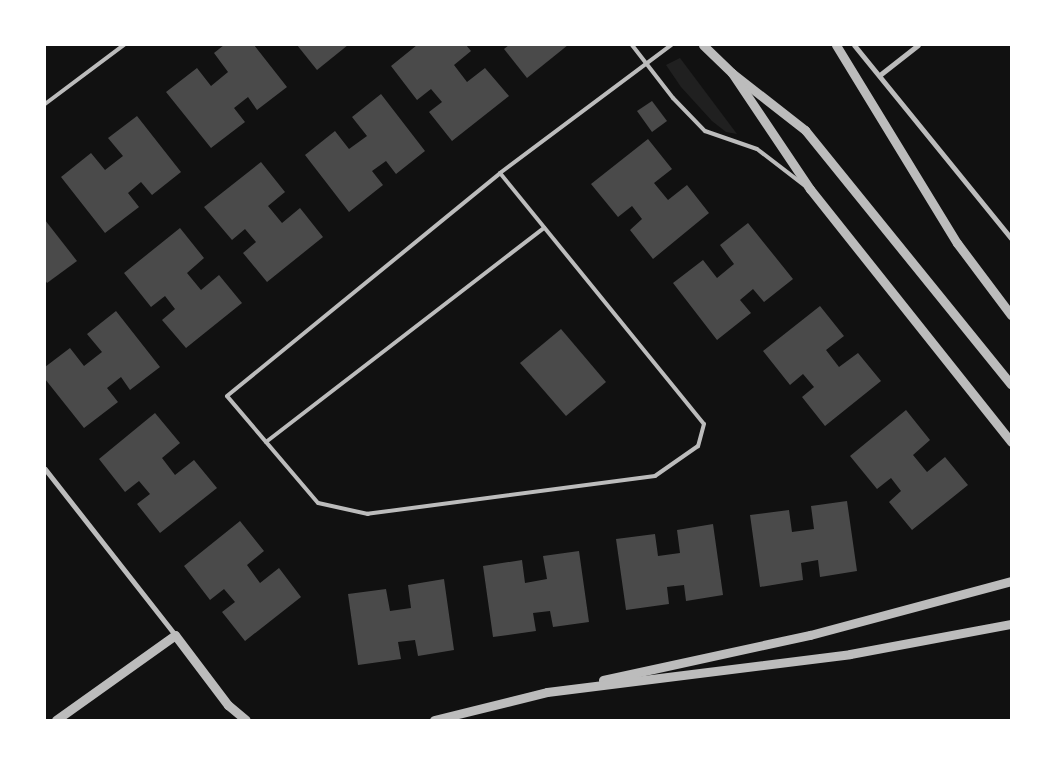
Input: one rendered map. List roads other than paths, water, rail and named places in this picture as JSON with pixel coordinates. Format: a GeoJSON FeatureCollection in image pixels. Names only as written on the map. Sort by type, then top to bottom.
{"type":"FeatureCollection","features":[{"type":"Feature","properties":{"kind":"street"},"geometry":{"type":"LineString","coordinates":[[703,45],[732,73],[806,130],[1011,384]]}},
{"type":"Feature","properties":{"kind":"street"},"geometry":{"type":"LineString","coordinates":[[836,45],[958,243],[1011,315]]}},
{"type":"Feature","properties":{"kind":"street"},"geometry":{"type":"LineString","coordinates":[[854,45],[881,74],[1011,238]]}},
{"type":"Feature","properties":{"kind":"street"},"geometry":{"type":"LineString","coordinates":[[881,74],[918,45]]}},
{"type":"Feature","properties":{"kind":"street"},"geometry":{"type":"LineString","coordinates":[[732,73],[810,189],[1011,442]]}},
{"type":"Feature","properties":{"kind":"street"},"geometry":{"type":"LineString","coordinates":[[45,469],[228,705],[246,720]]}},
{"type":"Feature","properties":{"kind":"street"},"geometry":{"type":"LineString","coordinates":[[434,720],[547,692],[810,635],[1011,581]]}},
{"type":"Feature","properties":{"kind":"street"},"geometry":{"type":"LineString","coordinates":[[547,692],[850,654],[1011,624]]}},
{"type":"Feature","properties":{"kind":"street"},"geometry":{"type":"LineString","coordinates":[[56,720],[175,635]]}},
{"type":"Feature","properties":{"kind":"lane"},"geometry":{"type":"LineString","coordinates":[[45,104],[124,45]]}},
{"type":"Feature","properties":{"kind":"lane"},"geometry":{"type":"LineString","coordinates":[[632,45],[673,98],[705,131],[757,149],[810,189]]}},
{"type":"Feature","properties":{"kind":"lane"},"geometry":{"type":"LineString","coordinates":[[500,173],[704,424],[698,446],[655,476],[368,514],[318,503],[227,396],[500,173],[671,45]]}},
{"type":"Feature","properties":{"kind":"lane"},"geometry":{"type":"LineString","coordinates":[[266,442],[544,228]]}}]}
